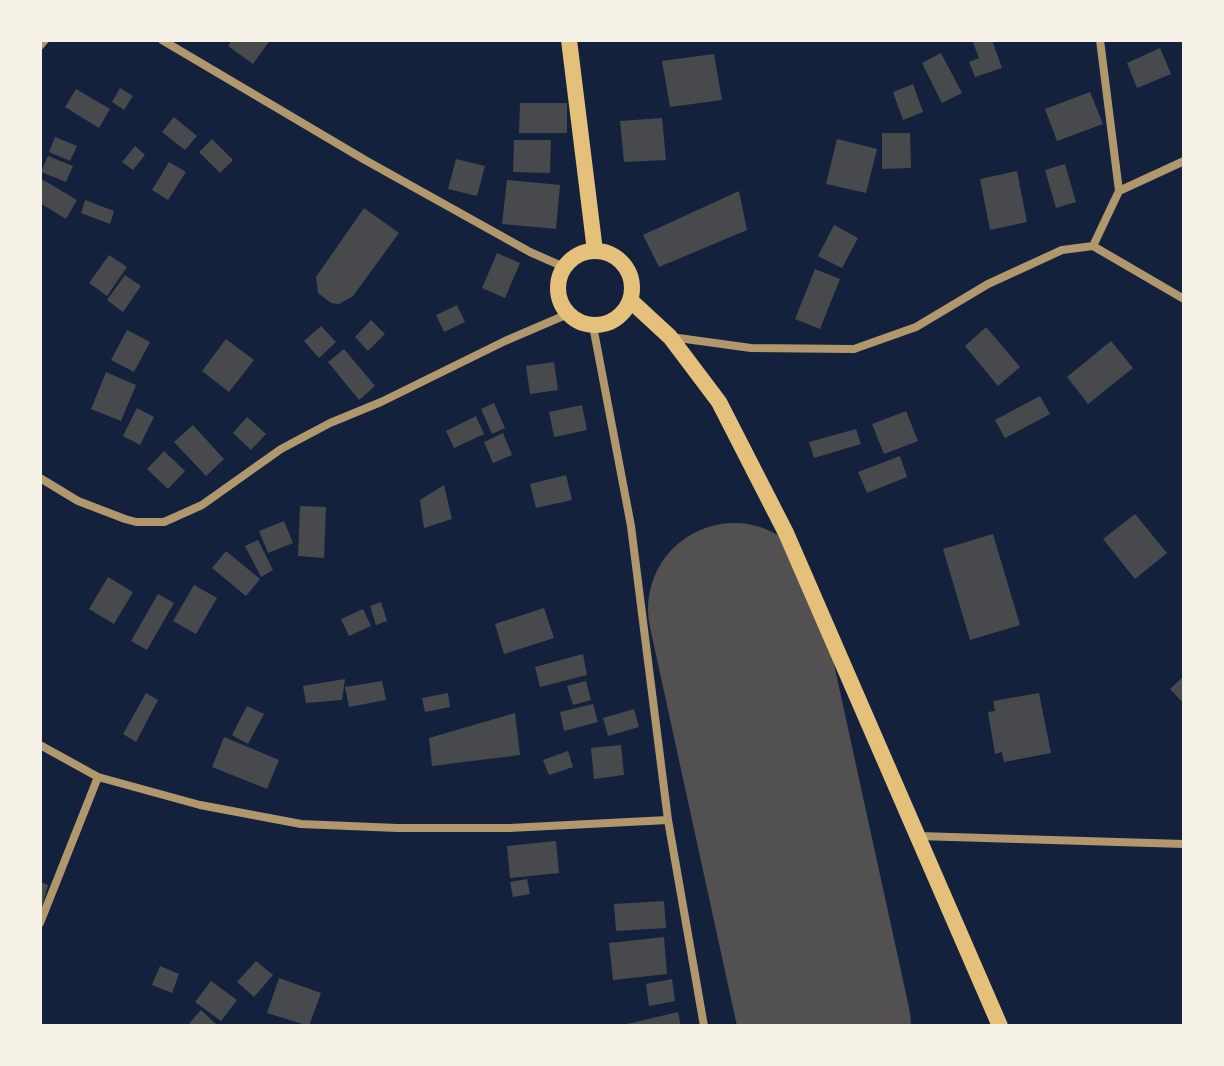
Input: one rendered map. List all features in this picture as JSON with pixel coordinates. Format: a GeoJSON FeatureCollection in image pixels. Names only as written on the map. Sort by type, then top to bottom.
{"type":"FeatureCollection","features":[{"type":"Feature","properties":{"kind":"main road"},"geometry":{"type":"LineString","coordinates":[[569,40],[595,251]]}},
{"type":"Feature","properties":{"kind":"main road"},"geometry":{"type":"LineString","coordinates":[[595,251],[609,253],[621,261],[630,272],[633,286],[631,301],[616,320],[593,326],[579,322],[568,314],[558,287],[564,267],[577,255],[595,251]]}},
{"type":"Feature","properties":{"kind":"main road"},"geometry":{"type":"LineString","coordinates":[[631,301],[670,337],[719,402],[786,533],[1000,1026]]}},
{"type":"Feature","properties":{"kind":"street"},"geometry":{"type":"LineString","coordinates":[[40,46],[45,40]]}},
{"type":"Feature","properties":{"kind":"street"},"geometry":{"type":"LineString","coordinates":[[162,40],[365,160],[530,252],[564,267]]}},
{"type":"Feature","properties":{"kind":"street"},"geometry":{"type":"LineString","coordinates":[[1093,246],[1119,191],[1100,40]]}},
{"type":"Feature","properties":{"kind":"street"},"geometry":{"type":"LineString","coordinates":[[1119,191],[1184,161]]}},
{"type":"Feature","properties":{"kind":"street"},"geometry":{"type":"LineString","coordinates":[[670,337],[751,348],[854,349],[916,327],[988,284],[1062,250],[1093,246],[1184,299]]}},
{"type":"Feature","properties":{"kind":"street"},"geometry":{"type":"LineString","coordinates":[[40,478],[78,501],[125,519],[164,522],[202,505],[281,449],[330,423],[568,314]]}},
{"type":"Feature","properties":{"kind":"street"},"geometry":{"type":"LineString","coordinates":[[593,326],[631,526],[668,820],[704,1026]]}},
{"type":"Feature","properties":{"kind":"street"},"geometry":{"type":"LineString","coordinates":[[40,745],[98,777],[200,805],[301,824],[509,828],[668,820]]}},
{"type":"Feature","properties":{"kind":"street"},"geometry":{"type":"LineString","coordinates":[[40,923],[98,777]]}},
{"type":"Feature","properties":{"kind":"street"},"geometry":{"type":"LineString","coordinates":[[917,836],[1184,844]]}},
{"type":"Feature","properties":{"kind":"building"},"geometry":{"type":"Polygon","coordinates":[[[232,40],[270,40],[253,64],[228,46],[232,40]]]}},
{"type":"Feature","properties":{"kind":"building"},"geometry":{"type":"Polygon","coordinates":[[[972,40],[992,40],[1002,68],[975,77],[969,62],[979,58],[972,40]]]}},
{"type":"Feature","properties":{"kind":"building"},"geometry":{"type":"Polygon","coordinates":[[[1160,48],[1171,74],[1137,88],[1127,63],[1160,48]]]}},
{"type":"Feature","properties":{"kind":"building"},"geometry":{"type":"Polygon","coordinates":[[[941,53],[962,93],[942,103],[922,63],[941,53]]]}},
{"type":"Feature","properties":{"kind":"building"},"geometry":{"type":"Polygon","coordinates":[[[714,54],[722,100],[670,107],[662,61],[714,54]]]}},
{"type":"Feature","properties":{"kind":"building"},"geometry":{"type":"Polygon","coordinates":[[[913,84],[923,112],[903,120],[893,92],[913,84]]]}},
{"type":"Feature","properties":{"kind":"building"},"geometry":{"type":"Polygon","coordinates":[[[120,88],[133,96],[124,110],[112,102],[120,88]]]}},
{"type":"Feature","properties":{"kind":"building"},"geometry":{"type":"Polygon","coordinates":[[[76,89],[110,109],[99,128],[65,107],[76,89]]]}},
{"type":"Feature","properties":{"kind":"building"},"geometry":{"type":"Polygon","coordinates":[[[1090,92],[1103,124],[1057,141],[1045,109],[1090,92]]]}},
{"type":"Feature","properties":{"kind":"building"},"geometry":{"type":"Polygon","coordinates":[[[520,103],[567,103],[567,133],[519,133],[520,103]]]}},
{"type":"Feature","properties":{"kind":"building"},"geometry":{"type":"Polygon","coordinates":[[[174,117],[197,136],[185,150],[162,132],[174,117]]]}},
{"type":"Feature","properties":{"kind":"building"},"geometry":{"type":"Polygon","coordinates":[[[662,118],[666,160],[624,162],[620,121],[662,118]]]}},
{"type":"Feature","properties":{"kind":"building"},"geometry":{"type":"Polygon","coordinates":[[[882,133],[910,133],[911,168],[882,169],[882,133]]]}},
{"type":"Feature","properties":{"kind":"building"},"geometry":{"type":"Polygon","coordinates":[[[55,137],[77,146],[70,161],[49,152],[55,137]]]}},
{"type":"Feature","properties":{"kind":"building"},"geometry":{"type":"Polygon","coordinates":[[[212,139],[233,160],[220,173],[199,152],[212,139]]]}},
{"type":"Feature","properties":{"kind":"building"},"geometry":{"type":"Polygon","coordinates":[[[837,139],[877,149],[866,193],[826,184],[837,139]]]}},
{"type":"Feature","properties":{"kind":"building"},"geometry":{"type":"Polygon","coordinates":[[[514,140],[551,140],[550,173],[513,172],[514,140]]]}},
{"type":"Feature","properties":{"kind":"building"},"geometry":{"type":"Polygon","coordinates":[[[135,146],[145,155],[133,170],[122,162],[135,146]]]}},
{"type":"Feature","properties":{"kind":"building"},"geometry":{"type":"Polygon","coordinates":[[[48,156],[73,166],[66,182],[41,172],[48,156]]]}},
{"type":"Feature","properties":{"kind":"building"},"geometry":{"type":"Polygon","coordinates":[[[456,159],[485,166],[477,196],[448,189],[456,159]]]}},
{"type":"Feature","properties":{"kind":"building"},"geometry":{"type":"Polygon","coordinates":[[[169,162],[186,172],[168,200],[152,190],[169,162]]]}},
{"type":"Feature","properties":{"kind":"building"},"geometry":{"type":"Polygon","coordinates":[[[1065,164],[1076,202],[1056,208],[1045,170],[1065,164]]]}},
{"type":"Feature","properties":{"kind":"building"},"geometry":{"type":"Polygon","coordinates":[[[1017,171],[1027,222],[990,230],[980,179],[1017,171]]]}},
{"type":"Feature","properties":{"kind":"building"},"geometry":{"type":"Polygon","coordinates":[[[40,178],[77,200],[66,219],[40,203],[40,178]]]}},
{"type":"Feature","properties":{"kind":"building"},"geometry":{"type":"Polygon","coordinates":[[[507,180],[560,185],[556,229],[502,224],[507,180]]]}},
{"type":"Feature","properties":{"kind":"building"},"geometry":{"type":"Polygon","coordinates":[[[739,191],[747,230],[659,267],[643,235],[739,191]]]}},
{"type":"Feature","properties":{"kind":"building"},"geometry":{"type":"Polygon","coordinates":[[[85,200],[114,211],[110,224],[81,213],[85,200]]]}},
{"type":"Feature","properties":{"kind":"building"},"geometry":{"type":"Polygon","coordinates":[[[364,208],[399,233],[353,296],[339,304],[331,303],[318,293],[316,277],[364,208]]]}},
{"type":"Feature","properties":{"kind":"building"},"geometry":{"type":"Polygon","coordinates":[[[834,225],[858,238],[842,268],[818,256],[834,225]]]}},
{"type":"Feature","properties":{"kind":"building"},"geometry":{"type":"Polygon","coordinates":[[[497,253],[520,263],[505,298],[482,288],[497,253]]]}},
{"type":"Feature","properties":{"kind":"building"},"geometry":{"type":"Polygon","coordinates":[[[109,255],[127,267],[107,296],[89,283],[109,255]]]}},
{"type":"Feature","properties":{"kind":"building"},"geometry":{"type":"Polygon","coordinates":[[[815,269],[840,279],[820,329],[795,319],[815,269]]]}},
{"type":"Feature","properties":{"kind":"building"},"geometry":{"type":"Polygon","coordinates":[[[125,275],[141,286],[123,312],[107,300],[125,275]]]}},
{"type":"Feature","properties":{"kind":"building"},"geometry":{"type":"Polygon","coordinates":[[[457,305],[465,322],[444,332],[436,315],[457,305]]]}},
{"type":"Feature","properties":{"kind":"building"},"geometry":{"type":"Polygon","coordinates":[[[371,320],[385,334],[368,351],[355,337],[371,320]]]}},
{"type":"Feature","properties":{"kind":"building"},"geometry":{"type":"Polygon","coordinates":[[[321,326],[336,342],[319,358],[304,341],[321,326]]]}},
{"type":"Feature","properties":{"kind":"building"},"geometry":{"type":"Polygon","coordinates":[[[986,327],[1020,367],[998,386],[965,346],[986,327]]]}},
{"type":"Feature","properties":{"kind":"building"},"geometry":{"type":"Polygon","coordinates":[[[127,330],[150,342],[134,372],[111,360],[127,330]]]}},
{"type":"Feature","properties":{"kind":"building"},"geometry":{"type":"Polygon","coordinates":[[[226,339],[254,360],[229,392],[202,371],[226,339]]]}},
{"type":"Feature","properties":{"kind":"building"},"geometry":{"type":"Polygon","coordinates":[[[1111,341],[1133,368],[1088,404],[1067,377],[1111,341]]]}},
{"type":"Feature","properties":{"kind":"building"},"geometry":{"type":"Polygon","coordinates":[[[344,349],[375,386],[359,400],[328,362],[344,349]]]}},
{"type":"Feature","properties":{"kind":"building"},"geometry":{"type":"Polygon","coordinates":[[[554,362],[558,390],[530,394],[526,366],[554,362]]]}},
{"type":"Feature","properties":{"kind":"building"},"geometry":{"type":"Polygon","coordinates":[[[106,372],[136,385],[121,421],[91,409],[106,372]]]}},
{"type":"Feature","properties":{"kind":"building"},"geometry":{"type":"Polygon","coordinates":[[[1040,396],[1050,414],[1005,438],[995,420],[1040,396]]]}},
{"type":"Feature","properties":{"kind":"building"},"geometry":{"type":"Polygon","coordinates":[[[494,403],[505,428],[492,434],[481,409],[494,403]]]}},
{"type":"Feature","properties":{"kind":"building"},"geometry":{"type":"Polygon","coordinates":[[[582,405],[587,430],[554,437],[549,412],[582,405]]]}},
{"type":"Feature","properties":{"kind":"building"},"geometry":{"type":"Polygon","coordinates":[[[137,408],[154,417],[140,445],[123,436],[137,408]]]}},
{"type":"Feature","properties":{"kind":"building"},"geometry":{"type":"Polygon","coordinates":[[[906,411],[918,441],[884,454],[872,424],[906,411]]]}},
{"type":"Feature","properties":{"kind":"building"},"geometry":{"type":"Polygon","coordinates":[[[476,416],[484,434],[454,448],[446,431],[476,416]]]}},
{"type":"Feature","properties":{"kind":"building"},"geometry":{"type":"Polygon","coordinates":[[[247,417],[266,434],[251,450],[233,433],[247,417]]]}},
{"type":"Feature","properties":{"kind":"building"},"geometry":{"type":"Polygon","coordinates":[[[193,425],[224,459],[206,476],[174,442],[193,425]]]}},
{"type":"Feature","properties":{"kind":"building"},"geometry":{"type":"Polygon","coordinates":[[[856,429],[861,444],[814,458],[809,442],[856,429]]]}},
{"type":"Feature","properties":{"kind":"building"},"geometry":{"type":"Polygon","coordinates":[[[503,433],[512,455],[493,463],[484,442],[503,433]]]}},
{"type":"Feature","properties":{"kind":"building"},"geometry":{"type":"Polygon","coordinates":[[[164,451],[185,471],[168,489],[147,469],[164,451]]]}},
{"type":"Feature","properties":{"kind":"building"},"geometry":{"type":"Polygon","coordinates":[[[900,456],[907,477],[867,493],[858,472],[900,456]]]}},
{"type":"Feature","properties":{"kind":"building"},"geometry":{"type":"Polygon","coordinates":[[[566,475],[572,500],[536,508],[530,484],[566,475]]]}},
{"type":"Feature","properties":{"kind":"building"},"geometry":{"type":"Polygon","coordinates":[[[444,485],[452,519],[424,528],[420,500],[444,485]]]}},
{"type":"Feature","properties":{"kind":"building"},"geometry":{"type":"Polygon","coordinates":[[[300,506],[326,507],[324,558],[298,556],[300,506]]]}},
{"type":"Feature","properties":{"kind":"building"},"geometry":{"type":"Polygon","coordinates":[[[1135,514],[1167,553],[1135,579],[1103,539],[1135,514]]]}},
{"type":"Feature","properties":{"kind":"building"},"geometry":{"type":"Polygon","coordinates":[[[284,521],[293,543],[268,553],[259,531],[284,521]]]}},
{"type":"Feature","properties":{"kind":"building"},"geometry":{"type":"Polygon","coordinates":[[[993,534],[1020,625],[970,640],[943,549],[993,534]]]}},
{"type":"Feature","properties":{"kind":"building"},"geometry":{"type":"Polygon","coordinates":[[[258,540],[273,570],[261,577],[245,546],[258,540]]]}},
{"type":"Feature","properties":{"kind":"building"},"geometry":{"type":"Polygon","coordinates":[[[226,551],[260,579],[246,596],[212,568],[226,551]]]}},
{"type":"Feature","properties":{"kind":"building"},"geometry":{"type":"Polygon","coordinates":[[[108,577],[133,592],[114,624],[89,609],[108,577]]]}},
{"type":"Feature","properties":{"kind":"building"},"geometry":{"type":"Polygon","coordinates":[[[194,585],[217,598],[196,634],[173,621],[194,585]]]}},
{"type":"Feature","properties":{"kind":"building"},"geometry":{"type":"Polygon","coordinates":[[[158,594],[174,603],[147,650],[131,641],[158,594]]]}},
{"type":"Feature","properties":{"kind":"building"},"geometry":{"type":"Polygon","coordinates":[[[381,602],[387,621],[376,625],[370,606],[381,602]]]}},
{"type":"Feature","properties":{"kind":"building"},"geometry":{"type":"Polygon","coordinates":[[[544,608],[554,638],[504,654],[495,624],[544,608]]]}},
{"type":"Feature","properties":{"kind":"building"},"geometry":{"type":"Polygon","coordinates":[[[363,609],[371,626],[349,636],[341,619],[363,609]]]}},
{"type":"Feature","properties":{"kind":"building"},"geometry":{"type":"Polygon","coordinates":[[[583,654],[587,675],[540,687],[535,667],[583,654]]]}},
{"type":"Feature","properties":{"kind":"building"},"geometry":{"type":"Polygon","coordinates":[[[1184,676],[1184,704],[1170,689],[1184,676]]]}},
{"type":"Feature","properties":{"kind":"building"},"geometry":{"type":"Polygon","coordinates":[[[345,679],[342,700],[306,703],[303,686],[345,679]]]}},
{"type":"Feature","properties":{"kind":"building"},"geometry":{"type":"Polygon","coordinates":[[[382,681],[386,700],[349,707],[345,687],[382,681]]]}},
{"type":"Feature","properties":{"kind":"building"},"geometry":{"type":"Polygon","coordinates":[[[586,681],[591,700],[573,705],[567,686],[586,681]]]}},
{"type":"Feature","properties":{"kind":"building"},"geometry":{"type":"Polygon","coordinates":[[[146,693],[158,700],[136,742],[123,734],[146,693]]]}},
{"type":"Feature","properties":{"kind":"building"},"geometry":{"type":"Polygon","coordinates":[[[448,693],[450,707],[425,712],[422,698],[448,693]]]}},
{"type":"Feature","properties":{"kind":"building"},"geometry":{"type":"Polygon","coordinates":[[[1039,693],[1051,753],[1004,762],[1002,752],[995,754],[988,712],[995,711],[993,701],[1039,693]]]}},
{"type":"Feature","properties":{"kind":"building"},"geometry":{"type":"Polygon","coordinates":[[[593,704],[598,722],[564,731],[560,712],[593,704]]]}},
{"type":"Feature","properties":{"kind":"building"},"geometry":{"type":"Polygon","coordinates":[[[247,706],[264,714],[248,744],[232,735],[247,706]]]}},
{"type":"Feature","properties":{"kind":"building"},"geometry":{"type":"Polygon","coordinates":[[[634,709],[639,727],[608,736],[603,718],[634,709]]]}},
{"type":"Feature","properties":{"kind":"building"},"geometry":{"type":"Polygon","coordinates":[[[515,713],[520,755],[432,766],[429,738],[515,713]]]}},
{"type":"Feature","properties":{"kind":"building"},"geometry":{"type":"Polygon","coordinates":[[[224,737],[279,760],[267,789],[212,767],[224,737]]]}},
{"type":"Feature","properties":{"kind":"building"},"geometry":{"type":"Polygon","coordinates":[[[621,745],[624,775],[594,779],[591,748],[621,745]]]}},
{"type":"Feature","properties":{"kind":"building"},"geometry":{"type":"Polygon","coordinates":[[[568,751],[573,767],[549,775],[543,760],[568,751]]]}},
{"type":"Feature","properties":{"kind":"building"},"geometry":{"type":"Polygon","coordinates":[[[556,841],[559,873],[510,878],[507,846],[556,841]]]}},
{"type":"Feature","properties":{"kind":"building"},"geometry":{"type":"Polygon","coordinates":[[[527,879],[530,894],[513,897],[510,882],[527,879]]]}},
{"type":"Feature","properties":{"kind":"building"},"geometry":{"type":"Polygon","coordinates":[[[40,882],[48,885],[41,910],[40,910],[40,882]]]}},
{"type":"Feature","properties":{"kind":"building"},"geometry":{"type":"Polygon","coordinates":[[[664,901],[666,928],[616,931],[614,904],[664,901]]]}},
{"type":"Feature","properties":{"kind":"building"},"geometry":{"type":"Polygon","coordinates":[[[664,937],[667,974],[613,980],[609,943],[664,937]]]}},
{"type":"Feature","properties":{"kind":"building"},"geometry":{"type":"Polygon","coordinates":[[[256,961],[273,975],[254,997],[237,982],[256,961]]]}},
{"type":"Feature","properties":{"kind":"building"},"geometry":{"type":"Polygon","coordinates":[[[160,966],[179,974],[172,993],[152,985],[160,966]]]}},
{"type":"Feature","properties":{"kind":"building"},"geometry":{"type":"Polygon","coordinates":[[[279,978],[321,993],[309,1026],[267,1013],[279,978]]]}},
{"type":"Feature","properties":{"kind":"building"},"geometry":{"type":"Polygon","coordinates":[[[672,979],[675,1001],[649,1006],[646,984],[672,979]]]}},
{"type":"Feature","properties":{"kind":"building"},"geometry":{"type":"Polygon","coordinates":[[[211,981],[237,1000],[221,1021],[195,1002],[211,981]]]}},
{"type":"Feature","properties":{"kind":"building"},"geometry":{"type":"Polygon","coordinates":[[[201,1010],[218,1026],[187,1026],[201,1010]]]}},
{"type":"Feature","properties":{"kind":"building"},"geometry":{"type":"Polygon","coordinates":[[[678,1012],[681,1026],[623,1026],[623,1025],[678,1012]]]}},
{"type":"Feature","properties":{"kind":"runway"},"geometry":{"type":"LineString","coordinates":[[734,609],[825,1026]]}}]}
